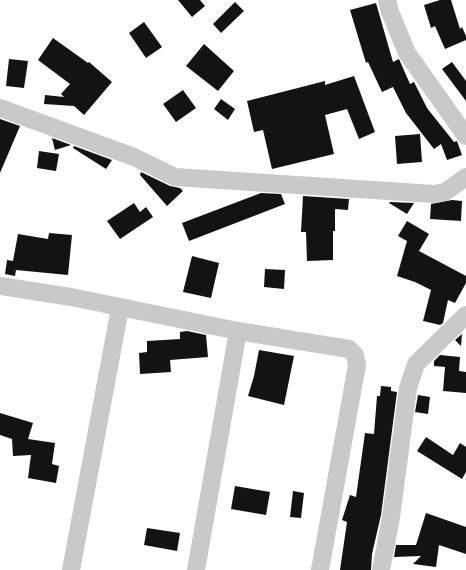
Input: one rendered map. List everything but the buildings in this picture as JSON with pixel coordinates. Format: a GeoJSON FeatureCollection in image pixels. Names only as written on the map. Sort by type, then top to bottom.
{"type":"FeatureCollection","features":[{"type":"Feature","properties":{"kind":"street"},"geometry":{"type":"LineString","coordinates":[[387,0],[390,12],[407,53],[465,133]]}},
{"type":"Feature","properties":{"kind":"street"},"geometry":{"type":"LineString","coordinates":[[0,108],[134,158],[176,177],[434,194],[445,192],[466,177]]}},
{"type":"Feature","properties":{"kind":"street"},"geometry":{"type":"LineString","coordinates":[[0,286],[70,297],[238,331],[349,349],[355,355],[357,365],[320,570]]}},
{"type":"Feature","properties":{"kind":"street"},"geometry":{"type":"LineString","coordinates":[[71,570],[120,308]]}},
{"type":"Feature","properties":{"kind":"street"},"geometry":{"type":"LineString","coordinates":[[381,570],[408,388],[416,364],[466,315]]}},
{"type":"Feature","properties":{"kind":"street"},"geometry":{"type":"LineString","coordinates":[[196,570],[238,331]]}}]}
